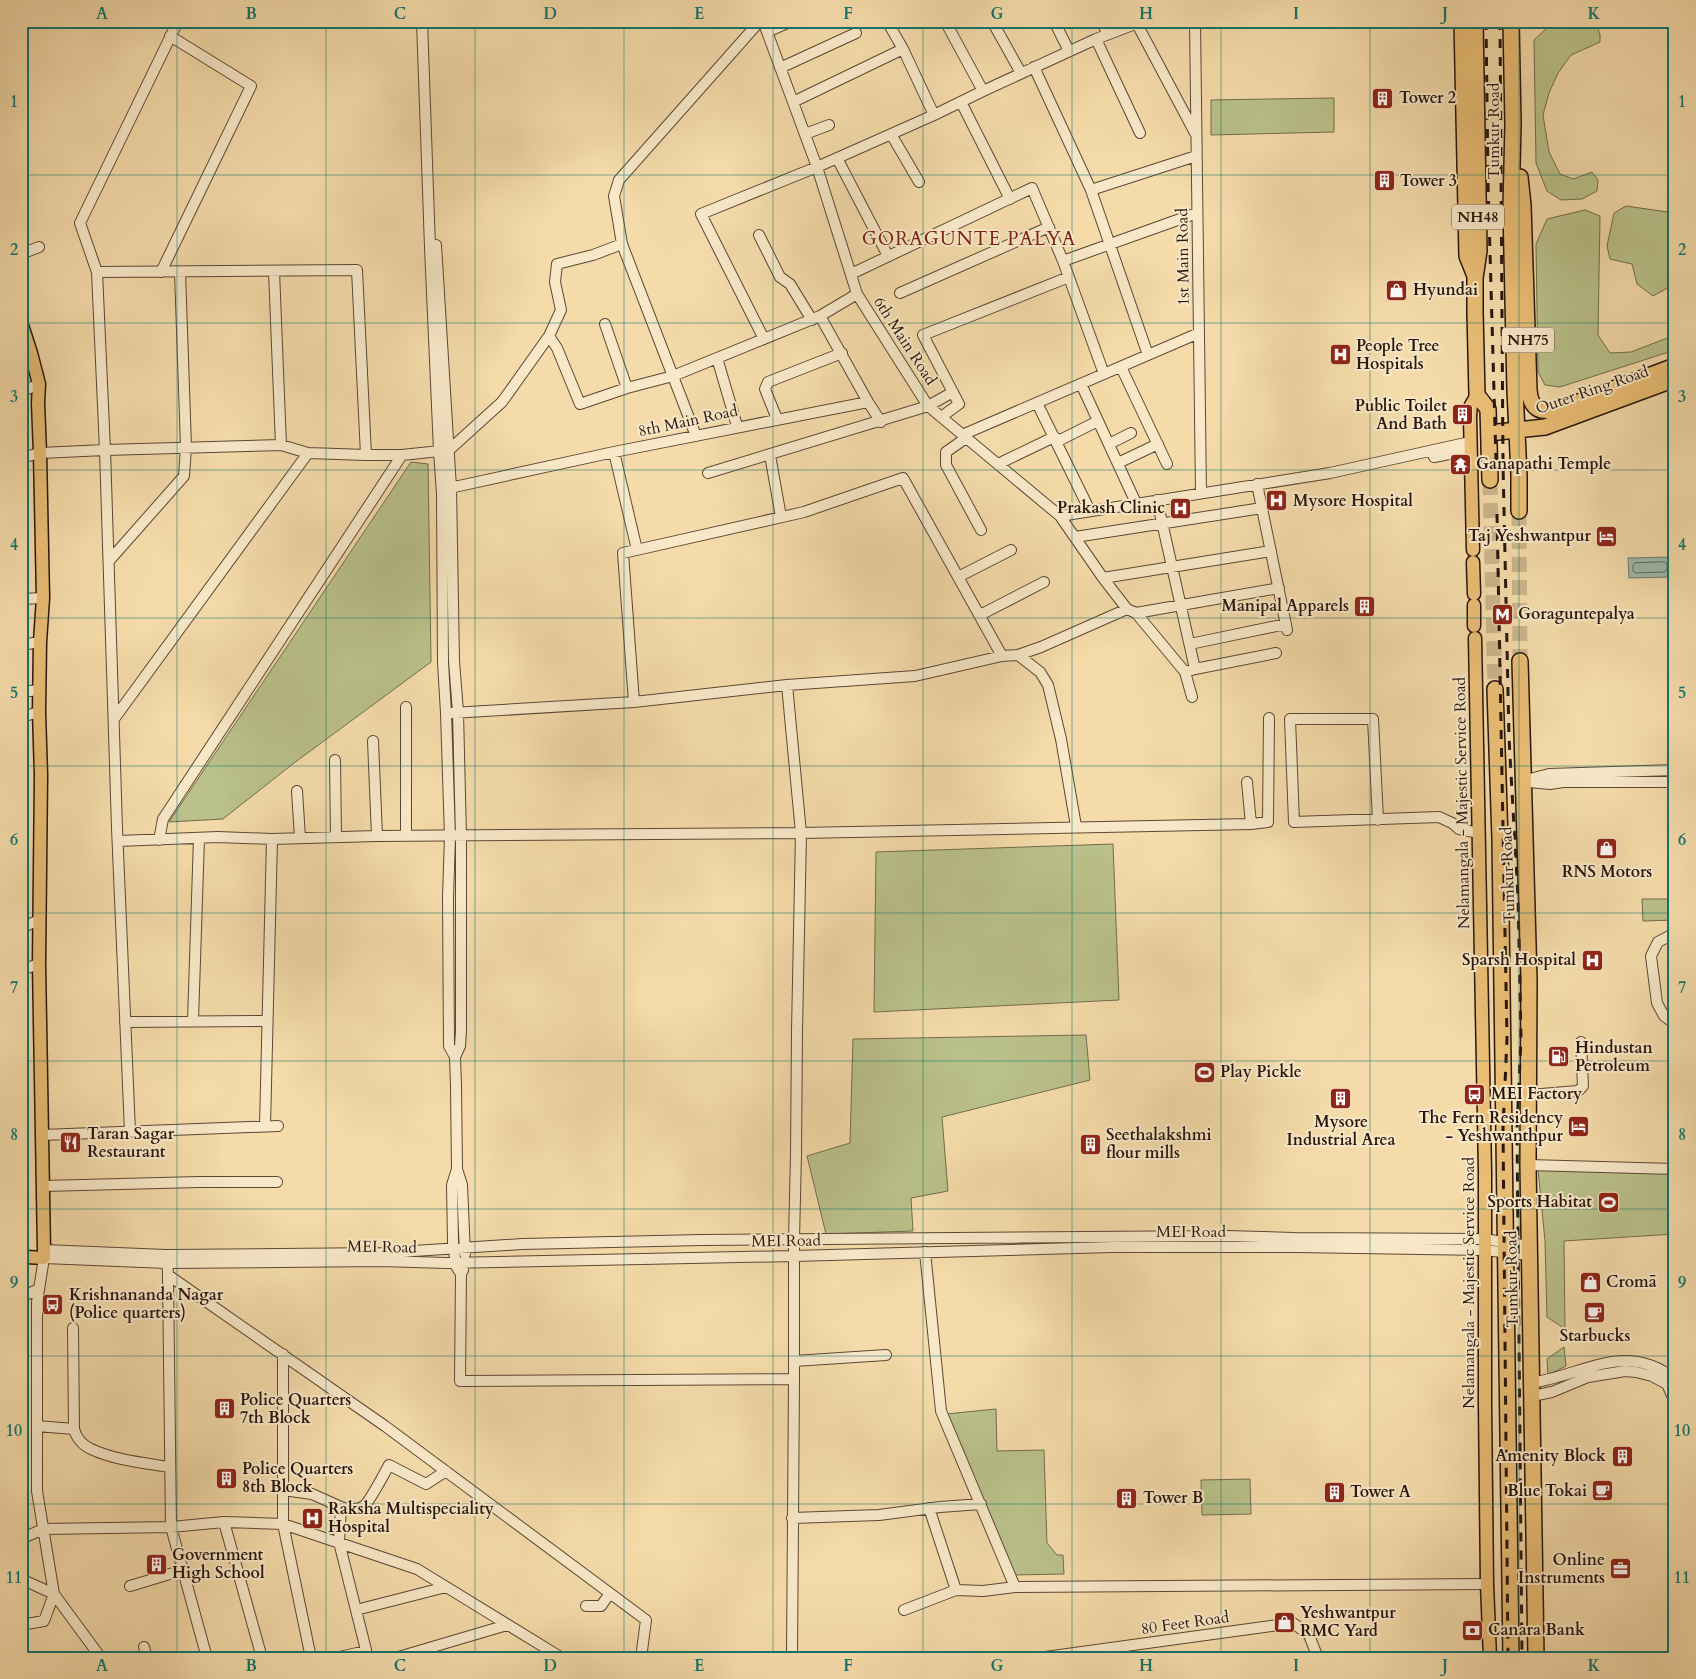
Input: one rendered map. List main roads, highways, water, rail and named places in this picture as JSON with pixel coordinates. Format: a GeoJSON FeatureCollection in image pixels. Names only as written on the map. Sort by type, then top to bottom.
{"type":"FeatureCollection","features":[{"type":"Feature","properties":{"kind":"highway"},"geometry":{"type":"LineString","coordinates":[[1462,21],[1467,256],[1475,278]]}},
{"type":"Feature","properties":{"kind":"highway","name":"Tumkur Road"},"geometry":{"type":"LineString","coordinates":[[1475,21],[1479,251],[1475,278],[1478,395],[1488,409],[1490,480]]}},
{"type":"Feature","properties":{"kind":"highway","name":"Tumkur Road"},"geometry":{"type":"LineString","coordinates":[[1510,21],[1511,208],[1520,475],[1519,511]]}},
{"type":"Feature","properties":{"kind":"highway","name":"Outer Ring Road"},"geometry":{"type":"LineString","coordinates":[[1512,124],[1523,205],[1529,390],[1533,406],[1540,410],[1548,411],[1560,408],[1675,366]]}},
{"type":"Feature","properties":{"kind":"highway","name":"Outer Ring Road"},"geometry":{"type":"LineString","coordinates":[[1489,433],[1545,427],[1675,380]]}},
{"type":"Feature","properties":{"kind":"highway","name":"Tumkur Road"},"geometry":{"type":"LineString","coordinates":[[1520,661],[1528,943],[1528,1165],[1536,1658]]}},
{"type":"Feature","properties":{"kind":"highway","name":"Tumkur Road"},"geometry":{"type":"LineString","coordinates":[[1495,689],[1500,839],[1511,1658]]}},
{"type":"Feature","properties":{"kind":"main road"},"geometry":{"type":"LineString","coordinates":[[21,322],[23,336],[32,353],[39,384],[43,598],[39,690],[41,775],[38,964],[44,1254]]}},
{"type":"Feature","properties":{"kind":"main road","name":"Nelamangala - Majestic Service Road"},"geometry":{"type":"LineString","coordinates":[[1478,395],[1472,405],[1470,417],[1470,446],[1485,1172],[1484,1403],[1490,1658]]}},
{"type":"Feature","properties":{"kind":"main road"},"geometry":{"type":"LineString","coordinates":[[21,1251],[44,1254]]}},
{"type":"Feature","properties":{"kind":"main road"},"geometry":{"type":"LineString","coordinates":[[21,1260],[44,1254]]}},
{"type":"Feature","properties":{"kind":"water"},"geometry":{"type":"Polygon","coordinates":[[[1672,557],[1672,577],[1629,578],[1628,558],[1672,557]]]}},
{"type":"Feature","properties":{"kind":"tunnel"},"geometry":{"type":"LineString","coordinates":[[1490,480],[1495,689]]}},
{"type":"Feature","properties":{"kind":"tunnel"},"geometry":{"type":"LineString","coordinates":[[1519,511],[1520,661]]}},
{"type":"Feature","properties":{"kind":"railway"},"geometry":{"type":"LineString","coordinates":[[1486,21],[1488,182],[1496,461]]}},
{"type":"Feature","properties":{"kind":"railway"},"geometry":{"type":"LineString","coordinates":[[1500,21],[1503,464],[1509,738],[1518,897],[1521,1038],[1517,1129],[1522,1658]]}},
{"type":"Feature","properties":{"kind":"railway"},"geometry":{"type":"LineString","coordinates":[[1497,514],[1507,1038],[1503,1129],[1508,1658]]}},
{"type":"Feature","properties":{"kind":"place","name":"Tower 2"},"geometry":{"type":"Point","coordinates":[1383,98]}},
{"type":"Feature","properties":{"kind":"place","name":"Tower 3"},"geometry":{"type":"Point","coordinates":[1384,181]}},
{"type":"Feature","properties":{"kind":"place","name":"Hyundai"},"geometry":{"type":"Point","coordinates":[1397,290]}},
{"type":"Feature","properties":{"kind":"place","name":"People Tree Hospitals"},"geometry":{"type":"Point","coordinates":[1340,355]}},
{"type":"Feature","properties":{"kind":"place","name":"Public Toilet And Bath"},"geometry":{"type":"Point","coordinates":[1463,415]}},
{"type":"Feature","properties":{"kind":"place","name":"Ganapathi Temple"},"geometry":{"type":"Point","coordinates":[1460,464]}},
{"type":"Feature","properties":{"kind":"place","name":"Mysore Hospital"},"geometry":{"type":"Point","coordinates":[1277,501]}},
{"type":"Feature","properties":{"kind":"place","name":"Prakash Clinic"},"geometry":{"type":"Point","coordinates":[1181,508]}},
{"type":"Feature","properties":{"kind":"place","name":"Taj Yeshwantpur"},"geometry":{"type":"Point","coordinates":[1607,536]}},
{"type":"Feature","properties":{"kind":"place","name":"Manipal Apparels"},"geometry":{"type":"Point","coordinates":[1365,606]}},
{"type":"Feature","properties":{"kind":"place","name":"Goraguntepalya"},"geometry":{"type":"Point","coordinates":[1502,614]}},
{"type":"Feature","properties":{"kind":"place","name":"RNS Motors"},"geometry":{"type":"Point","coordinates":[1607,848]}},
{"type":"Feature","properties":{"kind":"place","name":"Sparsh Hospital"},"geometry":{"type":"Point","coordinates":[1592,960]}},
{"type":"Feature","properties":{"kind":"place","name":"Hindustan Petroleum"},"geometry":{"type":"Point","coordinates":[1559,1057]}},
{"type":"Feature","properties":{"kind":"place","name":"Play Pickle"},"geometry":{"type":"Point","coordinates":[1204,1072]}},
{"type":"Feature","properties":{"kind":"place","name":"MEI Factory"},"geometry":{"type":"Point","coordinates":[1475,1094]}},
{"type":"Feature","properties":{"kind":"place","name":"Mysore Industrial Area"},"geometry":{"type":"Point","coordinates":[1341,1098]}},
{"type":"Feature","properties":{"kind":"place","name":"The Fern Residency - Yeshwanthpur"},"geometry":{"type":"Point","coordinates":[1579,1127]}},
{"type":"Feature","properties":{"kind":"place","name":"Taran Sagar Restaurant"},"geometry":{"type":"Point","coordinates":[71,1143]}},
{"type":"Feature","properties":{"kind":"place","name":"Seethalakshmi flour mills"},"geometry":{"type":"Point","coordinates":[1090,1144]}},
{"type":"Feature","properties":{"kind":"place","name":"Sports Habitat"},"geometry":{"type":"Point","coordinates":[1608,1202]}},
{"type":"Feature","properties":{"kind":"place","name":"Cromā"},"geometry":{"type":"Point","coordinates":[1590,1282]}},
{"type":"Feature","properties":{"kind":"place","name":"Krishnananda Nagar (Police quarters)"},"geometry":{"type":"Point","coordinates":[53,1304]}},
{"type":"Feature","properties":{"kind":"place","name":"Starbucks"},"geometry":{"type":"Point","coordinates":[1595,1312]}},
{"type":"Feature","properties":{"kind":"place","name":"Police Quarters 7th Block"},"geometry":{"type":"Point","coordinates":[224,1409]}},
{"type":"Feature","properties":{"kind":"place","name":"Amenity Block"},"geometry":{"type":"Point","coordinates":[1622,1456]}},
{"type":"Feature","properties":{"kind":"place","name":"Police Quarters 8th Block"},"geometry":{"type":"Point","coordinates":[226,1478]}},
{"type":"Feature","properties":{"kind":"place","name":"Blue Tokai"},"geometry":{"type":"Point","coordinates":[1603,1491]}},
{"type":"Feature","properties":{"kind":"place","name":"Tower A"},"geometry":{"type":"Point","coordinates":[1334,1492]}},
{"type":"Feature","properties":{"kind":"place","name":"Tower B"},"geometry":{"type":"Point","coordinates":[1127,1498]}},
{"type":"Feature","properties":{"kind":"place","name":"Raksha Multispeciality Hospital"},"geometry":{"type":"Point","coordinates":[312,1518]}},
{"type":"Feature","properties":{"kind":"place","name":"Government High School"},"geometry":{"type":"Point","coordinates":[156,1564]}},
{"type":"Feature","properties":{"kind":"place","name":"Online Instruments"},"geometry":{"type":"Point","coordinates":[1621,1569]}},
{"type":"Feature","properties":{"kind":"place","name":"Yeshwantpur RMC Yard"},"geometry":{"type":"Point","coordinates":[1284,1622]}},
{"type":"Feature","properties":{"kind":"place","name":"Canara Bank"},"geometry":{"type":"Point","coordinates":[1472,1630]}},
{"type":"Feature","properties":{"kind":"district","name":"GORAGUNTE PALYA"},"geometry":{"type":"Point","coordinates":[969,239]}}]}
